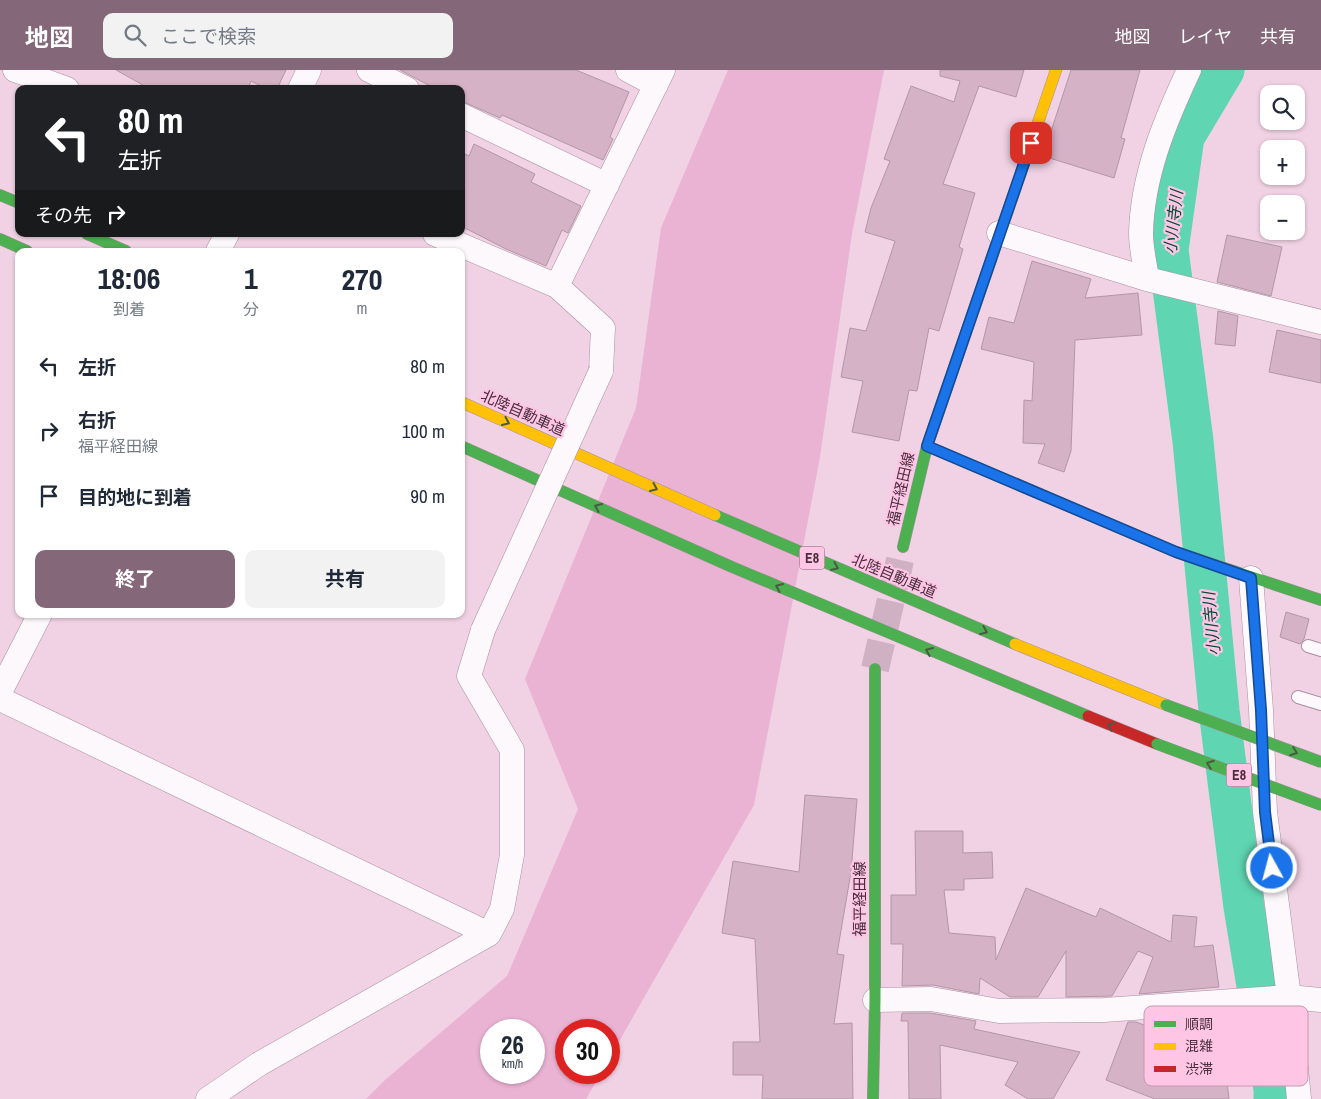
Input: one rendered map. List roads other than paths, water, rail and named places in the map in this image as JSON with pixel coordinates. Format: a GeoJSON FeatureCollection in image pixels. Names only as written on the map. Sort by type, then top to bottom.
{"type":"FeatureCollection","features":[{"type":"Feature","properties":{"kind":"main road","name":"福平経田線"},"geometry":{"type":"LineString","coordinates":[[903,547],[927,446],[1056,70]]}},
{"type":"Feature","properties":{"kind":"main road"},"geometry":{"type":"LineString","coordinates":[[0,195],[15,201]]}},
{"type":"Feature","properties":{"kind":"main road"},"geometry":{"type":"LineString","coordinates":[[94,237],[119,248]]}},
{"type":"Feature","properties":{"kind":"main road"},"geometry":{"type":"LineString","coordinates":[[0,239],[20,248]]}},
{"type":"Feature","properties":{"kind":"main road","name":"北陸自動車道"},"geometry":{"type":"LineString","coordinates":[[465,404],[755,534],[969,625],[1166,705],[1321,762]]}},
{"type":"Feature","properties":{"kind":"main road"},"geometry":{"type":"LineString","coordinates":[[927,446],[1176,552],[1321,600]]}},
{"type":"Feature","properties":{"kind":"main road","name":"E8"},"geometry":{"type":"LineString","coordinates":[[465,448],[750,575],[967,667],[1156,744],[1321,805]]}},
{"type":"Feature","properties":{"kind":"main road","name":"福平経田線"},"geometry":{"type":"LineString","coordinates":[[873,1099],[875,1000],[875,669]]}},
{"type":"Feature","properties":{"kind":"street"},"geometry":{"type":"LineString","coordinates":[[15,70],[56,85]]}},
{"type":"Feature","properties":{"kind":"street"},"geometry":{"type":"LineString","coordinates":[[302,85],[309,70]]}},
{"type":"Feature","properties":{"kind":"street"},"geometry":{"type":"LineString","coordinates":[[369,70],[400,85]]}},
{"type":"Feature","properties":{"kind":"street"},"geometry":{"type":"LineString","coordinates":[[557,286],[660,77],[628,70]]}},
{"type":"Feature","properties":{"kind":"street"},"geometry":{"type":"LineString","coordinates":[[1147,279],[1141,235],[1146,187],[1155,150],[1189,70]]}},
{"type":"Feature","properties":{"kind":"street"},"geometry":{"type":"LineString","coordinates":[[465,117],[607,185]]}},
{"type":"Feature","properties":{"kind":"street"},"geometry":{"type":"LineString","coordinates":[[999,233],[1147,279],[1321,322]]}},
{"type":"Feature","properties":{"kind":"street"},"geometry":{"type":"LineString","coordinates":[[208,1099],[259,1064],[490,934],[502,909],[512,855],[512,750],[469,676],[484,630],[601,371],[603,328],[557,286],[442,237]]}},
{"type":"Feature","properties":{"kind":"street"},"geometry":{"type":"LineString","coordinates":[[1251,578],[1261,710],[1265,812],[1290,1006]]}},
{"type":"Feature","properties":{"kind":"street"},"geometry":{"type":"LineString","coordinates":[[0,692],[38,618]]}},
{"type":"Feature","properties":{"kind":"street"},"geometry":{"type":"LineString","coordinates":[[0,699],[490,934]]}},
{"type":"Feature","properties":{"kind":"street"},"geometry":{"type":"LineString","coordinates":[[1161,1006],[1289,997],[1321,1000]]}},
{"type":"Feature","properties":{"kind":"street"},"geometry":{"type":"LineString","coordinates":[[875,1000],[931,999],[999,1011],[1104,1010],[1144,1007]]}},
{"type":"Feature","properties":{"kind":"street"},"geometry":{"type":"LineString","coordinates":[[1298,1086],[1299,1099]]}},
{"type":"Feature","properties":{"kind":"lane"},"geometry":{"type":"LineString","coordinates":[[1298,697],[1321,704]]}},
{"type":"Feature","properties":{"kind":"waterway","name":"小川寺川"},"geometry":{"type":"LineString","coordinates":[[1224,70],[1184,137],[1168,250],[1193,441],[1219,710],[1244,907],[1260,1006]]}},
{"type":"Feature","properties":{"kind":"waterway","name":"小川寺川"},"geometry":{"type":"LineString","coordinates":[[1274,1086],[1274,1099]]}},
{"type":"Feature","properties":{"kind":"tunnel"},"geometry":{"type":"LineString","coordinates":[[875,669],[903,547]]}}]}
